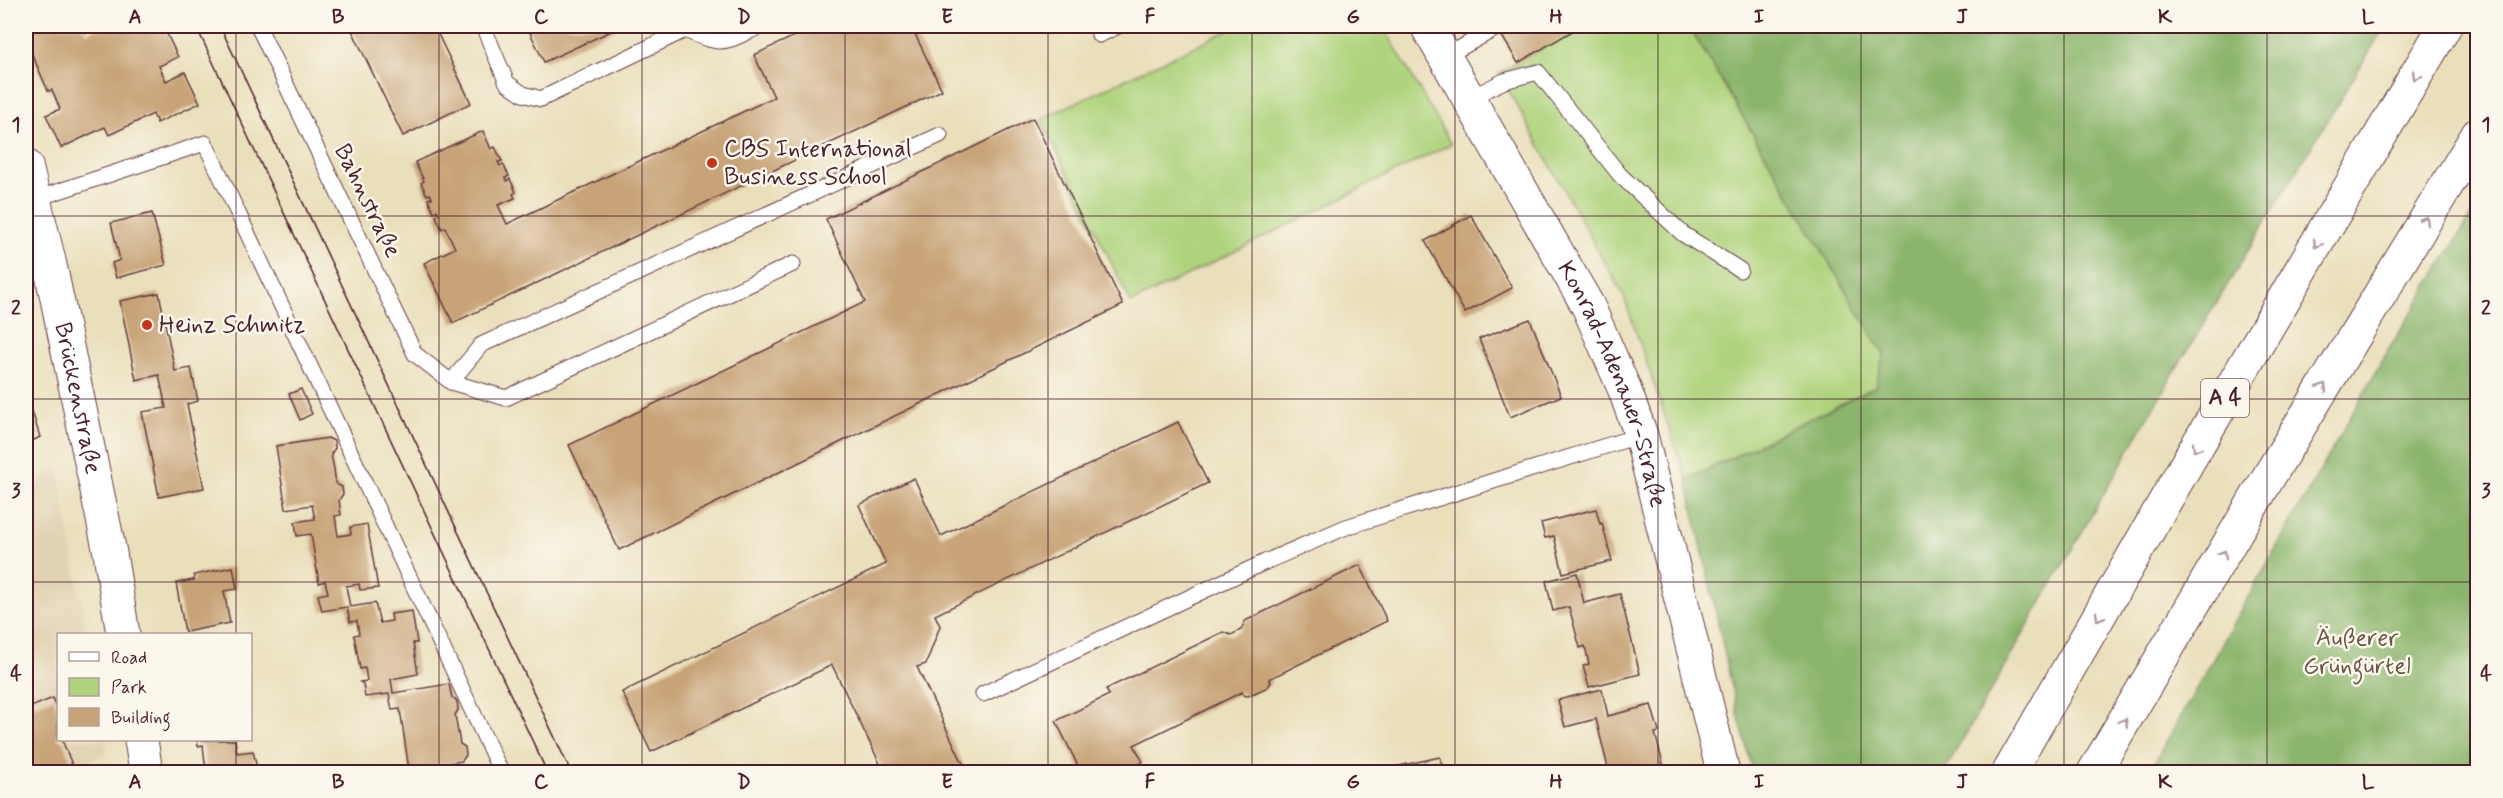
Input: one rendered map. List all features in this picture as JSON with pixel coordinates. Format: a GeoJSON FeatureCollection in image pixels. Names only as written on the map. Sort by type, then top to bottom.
{"type":"FeatureCollection","features":[{"type":"Feature","properties":{"kind":"main road","name":"Konrad-Adenauer-Straße"},"geometry":{"type":"LineString","coordinates":[[1427,26],[1588,306],[1624,388],[1641,435],[1723,772]]}},
{"type":"Feature","properties":{"kind":"main road","name":"A 4"},"geometry":{"type":"LineString","coordinates":[[2009,772],[2190,458],[2445,26]]}},
{"type":"Feature","properties":{"kind":"main road"},"geometry":{"type":"LineString","coordinates":[[2094,772],[2271,473],[2478,134]]}},
{"type":"Feature","properties":{"kind":"main road","name":"Brückenstraße"},"geometry":{"type":"LineString","coordinates":[[26,166],[110,553],[123,633]]}},
{"type":"Feature","properties":{"kind":"main road"},"geometry":{"type":"LineString","coordinates":[[141,741],[146,772]]}},
{"type":"Feature","properties":{"kind":"lane","name":"Bahnstraße"},"geometry":{"type":"LineString","coordinates":[[258,26],[415,354],[451,382]]}},
{"type":"Feature","properties":{"kind":"lane"},"geometry":{"type":"LineString","coordinates":[[483,26],[507,83],[523,94],[541,99],[684,28],[714,42],[725,42],[761,26]]}},
{"type":"Feature","properties":{"kind":"lane"},"geometry":{"type":"LineString","coordinates":[[1099,35],[1118,26]]}},
{"type":"Feature","properties":{"kind":"lane"},"geometry":{"type":"LineString","coordinates":[[1444,57],[1500,26]]}},
{"type":"Feature","properties":{"kind":"lane"},"geometry":{"type":"LineString","coordinates":[[1468,99],[1504,81],[1538,72],[1620,175],[1683,234],[1740,270]]}},
{"type":"Feature","properties":{"kind":"lane"},"geometry":{"type":"LineString","coordinates":[[793,264],[506,399],[451,382],[481,345],[940,135]]}},
{"type":"Feature","properties":{"kind":"lane"},"geometry":{"type":"LineString","coordinates":[[34,199],[205,143],[501,772]]}},
{"type":"Feature","properties":{"kind":"lane"},"geometry":{"type":"LineString","coordinates":[[983,694],[1266,561],[1346,527],[1641,435]]}},
{"type":"Feature","properties":{"kind":"shaded area"},"geometry":{"type":"Polygon","coordinates":[[[58,468],[87,633],[57,633],[57,741],[105,741],[108,753],[59,772],[26,772],[26,492],[58,468]]]}},
{"type":"Feature","properties":{"kind":"green space"},"geometry":{"type":"Polygon","coordinates":[[[1237,26],[1383,26],[1451,144],[1131,303],[1041,119],[1237,26]]]}},
{"type":"Feature","properties":{"kind":"green space"},"geometry":{"type":"Polygon","coordinates":[[[1581,26],[1689,26],[1884,355],[1875,387],[1687,480],[1624,297],[1499,73],[1581,26]]]}},
{"type":"Feature","properties":{"kind":"green space"},"geometry":{"type":"Polygon","coordinates":[[[1689,26],[2385,26],[2167,384],[1944,772],[1753,772],[1737,710],[1687,480],[1875,387],[1884,355],[1689,26]]]}},
{"type":"Feature","properties":{"kind":"green space","name":"Äußerer Grüngürtel"},"geometry":{"type":"Polygon","coordinates":[[[2477,207],[2477,772],[2149,772],[2389,349],[2477,207]]]}},
{"type":"Feature","properties":{"kind":"building"},"geometry":{"type":"Polygon","coordinates":[[[26,26],[82,26],[86,33],[101,26],[163,26],[178,57],[159,66],[166,81],[185,72],[200,103],[157,123],[153,114],[109,135],[105,127],[61,148],[46,115],[60,109],[52,90],[48,91],[26,40],[26,26]]]}},
{"type":"Feature","properties":{"kind":"building"},"geometry":{"type":"Polygon","coordinates":[[[350,26],[434,26],[471,103],[403,136],[350,26]]]}},
{"type":"Feature","properties":{"kind":"building"},"geometry":{"type":"Polygon","coordinates":[[[527,26],[622,26],[544,62],[527,26]]]}},
{"type":"Feature","properties":{"kind":"building"},"geometry":{"type":"Polygon","coordinates":[[[816,26],[911,26],[942,90],[453,323],[424,263],[455,248],[445,227],[442,229],[436,216],[439,214],[437,210],[434,212],[428,199],[432,198],[430,194],[427,195],[421,183],[424,181],[415,162],[483,131],[491,149],[495,147],[502,161],[498,162],[500,166],[503,164],[509,176],[505,178],[507,181],[510,179],[516,192],[513,194],[515,198],[498,205],[507,224],[774,97],[754,55],[816,26]]]}},
{"type":"Feature","properties":{"kind":"building"},"geometry":{"type":"Polygon","coordinates":[[[1496,26],[1581,26],[1518,63],[1496,26]]]}},
{"type":"Feature","properties":{"kind":"building"},"geometry":{"type":"Polygon","coordinates":[[[1033,118],[1123,305],[619,550],[569,445],[865,302],[826,219],[1033,118]]]}},
{"type":"Feature","properties":{"kind":"building"},"geometry":{"type":"Polygon","coordinates":[[[152,213],[166,265],[116,278],[112,263],[120,260],[111,223],[152,213]]]}},
{"type":"Feature","properties":{"kind":"building"},"geometry":{"type":"Polygon","coordinates":[[[1471,215],[1512,288],[1465,313],[1425,241],[1471,215]]]}},
{"type":"Feature","properties":{"kind":"building"},"geometry":{"type":"Polygon","coordinates":[[[159,293],[175,371],[191,368],[198,401],[187,404],[204,488],[159,497],[142,412],[166,408],[159,375],[136,380],[120,301],[159,293]]]}},
{"type":"Feature","properties":{"kind":"building"},"geometry":{"type":"Polygon","coordinates":[[[1530,319],[1561,396],[1510,417],[1479,339],[1530,319]]]}},
{"type":"Feature","properties":{"kind":"building"},"geometry":{"type":"Polygon","coordinates":[[[301,389],[312,414],[300,420],[289,394],[301,389]]]}},
{"type":"Feature","properties":{"kind":"building"},"geometry":{"type":"Polygon","coordinates":[[[26,391],[40,437],[26,444],[26,391]]]}},
{"type":"Feature","properties":{"kind":"building"},"geometry":{"type":"Polygon","coordinates":[[[1178,422],[1208,483],[935,615],[940,626],[926,664],[917,667],[967,772],[884,772],[832,665],[651,752],[622,692],[886,564],[859,505],[914,478],[941,536],[1178,422]]]}},
{"type":"Feature","properties":{"kind":"building"},"geometry":{"type":"Polygon","coordinates":[[[328,438],[334,441],[335,448],[331,454],[336,484],[342,487],[343,494],[339,500],[341,515],[335,516],[338,536],[351,534],[350,527],[367,524],[378,588],[360,590],[359,584],[346,586],[350,607],[375,603],[380,623],[392,621],[391,614],[412,611],[417,643],[413,643],[418,674],[391,679],[393,693],[449,684],[452,698],[457,701],[458,710],[455,715],[460,744],[465,747],[466,755],[462,761],[431,766],[432,772],[399,772],[409,770],[400,709],[392,710],[389,694],[365,697],[363,684],[360,682],[367,681],[365,668],[360,669],[354,635],[359,634],[357,621],[350,622],[347,607],[322,611],[318,595],[328,593],[325,581],[319,583],[311,534],[297,536],[295,522],[315,519],[312,505],[286,509],[276,446],[328,438]]]}},
{"type":"Feature","properties":{"kind":"building"},"geometry":{"type":"Polygon","coordinates":[[[1596,509],[1612,561],[1563,573],[1554,536],[1545,538],[1541,523],[1596,509]]]}},
{"type":"Feature","properties":{"kind":"building"},"geometry":{"type":"Polygon","coordinates":[[[1360,565],[1387,621],[1269,679],[1271,682],[1268,687],[1248,696],[1243,695],[1242,692],[1134,745],[1143,762],[1122,772],[1081,772],[1056,721],[1109,695],[1106,689],[1223,632],[1231,635],[1241,630],[1245,621],[1360,565]]]}},
{"type":"Feature","properties":{"kind":"building"},"geometry":{"type":"Polygon","coordinates":[[[233,567],[237,589],[224,591],[230,623],[185,632],[176,583],[194,580],[194,575],[233,567]]]}},
{"type":"Feature","properties":{"kind":"building"},"geometry":{"type":"Polygon","coordinates":[[[1577,573],[1584,603],[1620,594],[1640,674],[1589,687],[1583,666],[1589,664],[1585,646],[1580,648],[1569,607],[1553,611],[1546,581],[1577,573]]]}},
{"type":"Feature","properties":{"kind":"building"},"geometry":{"type":"Polygon","coordinates":[[[1602,689],[1608,716],[1651,705],[1659,732],[1655,733],[1665,772],[1609,772],[1596,719],[1565,727],[1558,700],[1602,689]]]}},
{"type":"Feature","properties":{"kind":"building"},"geometry":{"type":"Polygon","coordinates":[[[53,698],[57,708],[57,741],[62,741],[73,767],[59,772],[26,772],[26,709],[53,698]]]}},
{"type":"Feature","properties":{"kind":"building"},"geometry":{"type":"Polygon","coordinates":[[[197,741],[235,741],[237,753],[253,751],[258,772],[206,772],[203,745],[198,746],[197,741]]]}},
{"type":"Feature","properties":{"kind":"building"},"geometry":{"type":"Polygon","coordinates":[[[1440,757],[1444,772],[1386,772],[1385,769],[1440,757]]]}},
{"type":"Feature","properties":{"kind":"tram line"},"geometry":{"type":"LineString","coordinates":[[196,26],[547,772]]}},
{"type":"Feature","properties":{"kind":"tram line"},"geometry":{"type":"LineString","coordinates":[[220,26],[571,772]]}},
{"type":"Feature","properties":{"kind":"place","name":"CBS International Business School"},"geometry":{"type":"Point","coordinates":[712,163]}},
{"type":"Feature","properties":{"kind":"place","name":"Heinz Schmitz"},"geometry":{"type":"Point","coordinates":[147,325]}}]}
